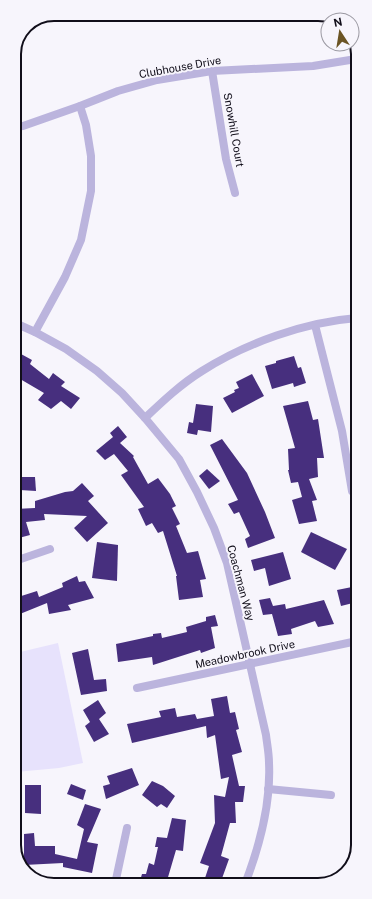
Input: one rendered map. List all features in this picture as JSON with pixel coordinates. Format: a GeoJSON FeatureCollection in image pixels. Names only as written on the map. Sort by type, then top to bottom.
{"type":"FeatureCollection","features":[{"type":"Feature","properties":{"kind":"street","name":"Clubhouse Drive"},"geometry":{"type":"LineString","coordinates":[[21,125],[80,106],[118,91],[151,82],[212,71],[313,66],[351,60]]}},
{"type":"Feature","properties":{"kind":"street","name":"Snowhill Court"},"geometry":{"type":"LineString","coordinates":[[212,71],[226,159],[235,193]]}},
{"type":"Feature","properties":{"kind":"street"},"geometry":{"type":"LineString","coordinates":[[35,332],[65,277],[83,233],[91,191],[90,156],[86,125],[80,106]]}},
{"type":"Feature","properties":{"kind":"street"},"geometry":{"type":"LineString","coordinates":[[145,418],[170,395],[202,371],[234,353],[273,336],[316,324],[351,319]]}},
{"type":"Feature","properties":{"kind":"street"},"geometry":{"type":"LineString","coordinates":[[316,324],[342,431],[351,485]]}},
{"type":"Feature","properties":{"kind":"street","name":"Coachman Way"},"geometry":{"type":"LineString","coordinates":[[21,326],[66,349],[97,371],[122,393],[179,459],[198,492],[214,528],[227,563],[266,735],[269,763],[268,789],[262,833],[247,878]]}},
{"type":"Feature","properties":{"kind":"street"},"geometry":{"type":"LineString","coordinates":[[21,559],[50,549]]}},
{"type":"Feature","properties":{"kind":"street","name":"Meadowbrook Drive"},"geometry":{"type":"LineString","coordinates":[[137,688],[351,642]]}},
{"type":"Feature","properties":{"kind":"street"},"geometry":{"type":"LineString","coordinates":[[268,789],[331,795]]}},
{"type":"Feature","properties":{"kind":"street"},"geometry":{"type":"LineString","coordinates":[[116,878],[128,828]]}},
{"type":"Feature","properties":{"kind":"shaded area"},"geometry":{"type":"Polygon","coordinates":[[[58,643],[83,763],[59,768],[21,772],[21,652],[58,643]]]}},
{"type":"Feature","properties":{"kind":"building"},"geometry":{"type":"Polygon","coordinates":[[[21,354],[32,360],[30,364],[49,379],[53,373],[65,382],[61,386],[80,398],[71,409],[61,401],[51,409],[38,400],[44,393],[21,380],[21,354]]]}},
{"type":"Feature","properties":{"kind":"building"},"geometry":{"type":"Polygon","coordinates":[[[294,356],[298,368],[301,367],[306,383],[294,387],[293,383],[272,389],[265,366],[294,356]]]}},
{"type":"Feature","properties":{"kind":"building"},"geometry":{"type":"Polygon","coordinates":[[[252,374],[264,396],[232,413],[223,398],[235,392],[234,390],[239,388],[236,382],[252,374]]]}},
{"type":"Feature","properties":{"kind":"building"},"geometry":{"type":"Polygon","coordinates":[[[308,401],[313,420],[318,419],[324,458],[317,458],[318,477],[309,479],[317,500],[312,501],[317,521],[299,524],[292,500],[302,497],[298,482],[291,483],[288,470],[288,449],[295,448],[283,406],[308,401]]]}},
{"type":"Feature","properties":{"kind":"building"},"geometry":{"type":"Polygon","coordinates":[[[196,404],[213,406],[211,432],[198,430],[197,435],[187,433],[189,422],[193,423],[196,404]]]}},
{"type":"Feature","properties":{"kind":"building"},"geometry":{"type":"Polygon","coordinates":[[[118,426],[127,437],[120,443],[134,456],[133,457],[148,484],[158,478],[170,494],[176,506],[172,508],[180,524],[176,526],[187,553],[198,551],[206,579],[200,580],[203,597],[179,600],[177,576],[163,531],[158,533],[152,523],[146,526],[138,509],[144,507],[121,475],[128,471],[114,454],[105,460],[96,451],[113,437],[110,433],[118,426]]]}},
{"type":"Feature","properties":{"kind":"building"},"geometry":{"type":"Polygon","coordinates":[[[222,439],[247,473],[275,538],[248,548],[245,539],[250,536],[239,512],[234,514],[228,504],[238,500],[210,445],[222,439]]]}},
{"type":"Feature","properties":{"kind":"building"},"geometry":{"type":"Polygon","coordinates":[[[207,469],[220,481],[209,489],[199,476],[207,469]]]}},
{"type":"Feature","properties":{"kind":"building"},"geometry":{"type":"Polygon","coordinates":[[[21,477],[35,477],[36,491],[21,490],[21,477]]]}},
{"type":"Feature","properties":{"kind":"building"},"geometry":{"type":"Polygon","coordinates":[[[82,483],[94,496],[88,501],[108,523],[87,542],[74,528],[87,516],[44,514],[45,520],[26,522],[30,535],[21,537],[21,509],[35,508],[35,501],[73,491],[82,483]]]}},
{"type":"Feature","properties":{"kind":"building"},"geometry":{"type":"Polygon","coordinates":[[[311,532],[347,549],[335,570],[301,552],[311,532]]]}},
{"type":"Feature","properties":{"kind":"building"},"geometry":{"type":"Polygon","coordinates":[[[97,542],[118,545],[117,581],[92,578],[97,542]]]}},
{"type":"Feature","properties":{"kind":"building"},"geometry":{"type":"Polygon","coordinates":[[[283,552],[291,579],[269,586],[265,568],[254,571],[251,560],[283,552]]]}},
{"type":"Feature","properties":{"kind":"building"},"geometry":{"type":"Polygon","coordinates":[[[77,576],[79,582],[85,581],[94,598],[68,605],[71,610],[49,614],[47,603],[21,614],[21,596],[37,591],[39,597],[63,587],[62,583],[77,576]]]}},
{"type":"Feature","properties":{"kind":"building"},"geometry":{"type":"Polygon","coordinates":[[[351,587],[351,604],[341,606],[337,590],[351,587]]]}},
{"type":"Feature","properties":{"kind":"building"},"geometry":{"type":"Polygon","coordinates":[[[270,598],[273,606],[285,604],[286,609],[324,600],[334,624],[318,627],[315,621],[291,629],[292,634],[278,636],[272,614],[263,615],[259,600],[270,598]]]}},
{"type":"Feature","properties":{"kind":"building"},"geometry":{"type":"Polygon","coordinates":[[[215,615],[218,626],[211,627],[215,648],[201,653],[200,650],[153,665],[152,657],[118,662],[116,644],[153,636],[153,634],[161,633],[162,638],[187,632],[186,627],[206,621],[206,617],[215,615]]]}},
{"type":"Feature","properties":{"kind":"building"},"geometry":{"type":"Polygon","coordinates":[[[88,649],[94,680],[106,679],[107,691],[81,695],[72,653],[88,649]]]}},
{"type":"Feature","properties":{"kind":"building"},"geometry":{"type":"Polygon","coordinates":[[[227,696],[230,713],[235,712],[239,729],[236,730],[242,752],[232,755],[239,786],[245,786],[243,802],[235,802],[236,823],[230,823],[221,856],[229,859],[222,878],[205,878],[209,866],[200,863],[215,823],[214,795],[225,797],[229,777],[221,779],[215,735],[207,738],[206,726],[132,743],[127,724],[161,717],[159,711],[175,708],[177,717],[195,714],[197,719],[214,716],[211,699],[227,696]]]}},
{"type":"Feature","properties":{"kind":"building"},"geometry":{"type":"Polygon","coordinates":[[[98,700],[106,713],[99,719],[109,734],[94,742],[85,726],[90,722],[83,710],[98,700]]]}},
{"type":"Feature","properties":{"kind":"building"},"geometry":{"type":"Polygon","coordinates":[[[132,768],[139,785],[106,799],[103,786],[110,784],[107,776],[132,768]]]}},
{"type":"Feature","properties":{"kind":"building"},"geometry":{"type":"Polygon","coordinates":[[[152,781],[163,786],[175,796],[167,808],[161,804],[157,807],[142,795],[152,781]]]}},
{"type":"Feature","properties":{"kind":"building"},"geometry":{"type":"Polygon","coordinates":[[[71,784],[86,790],[83,800],[67,794],[71,784]]]}},
{"type":"Feature","properties":{"kind":"building"},"geometry":{"type":"Polygon","coordinates":[[[25,785],[41,785],[41,814],[25,813],[25,785]]]}},
{"type":"Feature","properties":{"kind":"building"},"geometry":{"type":"Polygon","coordinates":[[[85,804],[101,809],[87,842],[98,844],[92,873],[63,867],[63,863],[28,865],[24,860],[24,834],[34,833],[35,846],[55,846],[55,854],[77,859],[84,829],[77,825],[85,804]]]}},
{"type":"Feature","properties":{"kind":"building"},"geometry":{"type":"Polygon","coordinates":[[[172,818],[186,820],[183,851],[176,850],[168,878],[141,878],[142,874],[146,874],[149,863],[154,865],[158,847],[155,847],[157,837],[167,838],[172,818]]]}}]}
